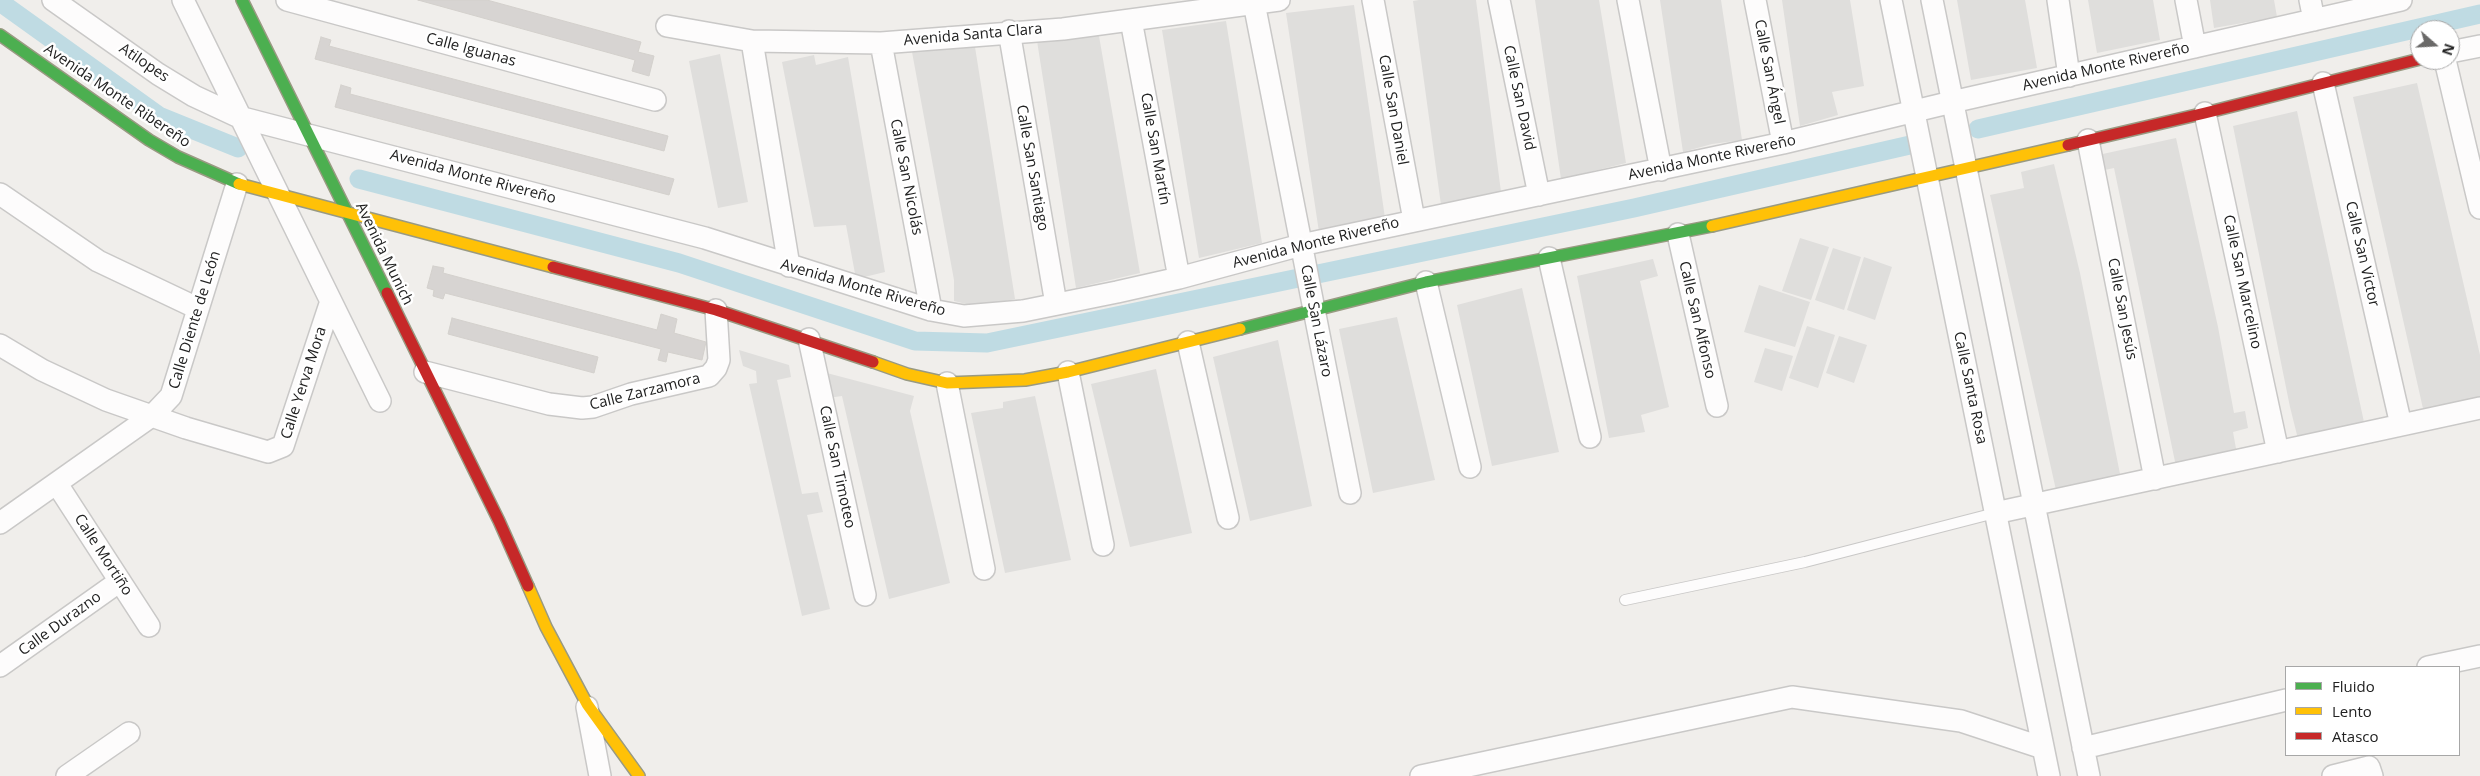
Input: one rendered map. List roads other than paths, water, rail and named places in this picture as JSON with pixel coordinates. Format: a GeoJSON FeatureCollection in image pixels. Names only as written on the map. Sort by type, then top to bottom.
{"type":"FeatureCollection","features":[{"type":"Feature","properties":{"kind":"street","name":"Atilopes"},"geometry":{"type":"LineString","coordinates":[[53,0],[158,74],[194,96],[239,117]]}},
{"type":"Feature","properties":{"kind":"street"},"geometry":{"type":"LineString","coordinates":[[182,0],[330,304],[380,401]]}},
{"type":"Feature","properties":{"kind":"street","name":"Avenida Munich"},"geometry":{"type":"LineString","coordinates":[[242,0],[499,521],[546,627],[587,704],[639,776]]}},
{"type":"Feature","properties":{"kind":"street","name":"Calle Iguanas"},"geometry":{"type":"LineString","coordinates":[[287,0],[655,100]]}},
{"type":"Feature","properties":{"kind":"street","name":"Avenida Santa Clara"},"geometry":{"type":"LineString","coordinates":[[667,26],[752,41],[881,43],[1063,28],[1279,0]]}},
{"type":"Feature","properties":{"kind":"street","name":"Calle San Daniel"},"geometry":{"type":"LineString","coordinates":[[1373,0],[1414,220]]}},
{"type":"Feature","properties":{"kind":"street","name":"Calle San David"},"geometry":{"type":"LineString","coordinates":[[1499,0],[1539,195]]}},
{"type":"Feature","properties":{"kind":"street"},"geometry":{"type":"LineString","coordinates":[[1628,0],[1661,170]]}},
{"type":"Feature","properties":{"kind":"street","name":"Calle San Ángel"},"geometry":{"type":"LineString","coordinates":[[1755,0],[1783,143]]}},
{"type":"Feature","properties":{"kind":"street","name":"Calle Santa Rosa"},"geometry":{"type":"LineString","coordinates":[[1891,0],[2049,776]]}},
{"type":"Feature","properties":{"kind":"street"},"geometry":{"type":"LineString","coordinates":[[1932,0],[2089,776]]}},
{"type":"Feature","properties":{"kind":"street"},"geometry":{"type":"LineString","coordinates":[[2058,0],[2069,76]]}},
{"type":"Feature","properties":{"kind":"street"},"geometry":{"type":"LineString","coordinates":[[2186,0],[2194,47]]}},
{"type":"Feature","properties":{"kind":"street","name":"Avenida Monte Rivereño"},"geometry":{"type":"LineString","coordinates":[[239,117],[705,238],[931,310],[964,316],[1023,311],[1179,278],[1301,246],[1414,220],[1661,170],[1783,143],[2194,47],[2312,10],[2401,0]]}},
{"type":"Feature","properties":{"kind":"street","name":"Calle San Lázaro"},"geometry":{"type":"LineString","coordinates":[[1254,3],[1350,493]]}},
{"type":"Feature","properties":{"kind":"street","name":"Calle San Martín"},"geometry":{"type":"LineString","coordinates":[[1131,20],[1179,278]]}},
{"type":"Feature","properties":{"kind":"street","name":"Calle San Santiago"},"geometry":{"type":"LineString","coordinates":[[1009,31],[1056,304]]}},
{"type":"Feature","properties":{"kind":"street","name":"Avenida Monte Ribereño"},"geometry":{"type":"LineString","coordinates":[[0,35],[149,140],[178,157],[237,184],[277,195]]}},
{"type":"Feature","properties":{"kind":"street"},"geometry":{"type":"LineString","coordinates":[[752,41],[789,266]]}},
{"type":"Feature","properties":{"kind":"street","name":"Calle San Nicolás"},"geometry":{"type":"LineString","coordinates":[[881,43],[931,310]]}},
{"type":"Feature","properties":{"kind":"street"},"geometry":{"type":"LineString","coordinates":[[2460,50],[2480,46]]}},
{"type":"Feature","properties":{"kind":"street"},"geometry":{"type":"LineString","coordinates":[[277,195],[346,211],[716,310],[809,339],[907,374],[947,383],[1008,381],[1068,372],[1314,308],[1426,282],[1678,234],[2205,113],[2410,62]]}},
{"type":"Feature","properties":{"kind":"street"},"geometry":{"type":"LineString","coordinates":[[2447,70],[2480,208]]}},
{"type":"Feature","properties":{"kind":"street","name":"Calle San Victor"},"geometry":{"type":"LineString","coordinates":[[2323,83],[2401,425]]}},
{"type":"Feature","properties":{"kind":"street","name":"Calle San Marcelino"},"geometry":{"type":"LineString","coordinates":[[2205,113],[2278,452]]}},
{"type":"Feature","properties":{"kind":"street","name":"Calle San Jesús"},"geometry":{"type":"LineString","coordinates":[[2088,140],[2155,479]]}},
{"type":"Feature","properties":{"kind":"street","name":"Calle Diente de León"},"geometry":{"type":"LineString","coordinates":[[0,523],[153,415],[171,396],[237,184]]}},
{"type":"Feature","properties":{"kind":"street"},"geometry":{"type":"LineString","coordinates":[[1,198],[98,261],[197,308]]}},
{"type":"Feature","properties":{"kind":"street","name":"Calle San Alfonso"},"geometry":{"type":"LineString","coordinates":[[1678,234],[1717,406]]}},
{"type":"Feature","properties":{"kind":"street"},"geometry":{"type":"LineString","coordinates":[[1549,258],[1590,437]]}},
{"type":"Feature","properties":{"kind":"street"},"geometry":{"type":"LineString","coordinates":[[1426,282],[1470,467]]}},
{"type":"Feature","properties":{"kind":"street","name":"Calle Yerva Mora"},"geometry":{"type":"LineString","coordinates":[[153,415],[186,428],[268,452],[284,446],[330,304]]}},
{"type":"Feature","properties":{"kind":"street","name":"Calle Zarzamora"},"geometry":{"type":"LineString","coordinates":[[425,372],[549,404],[582,408],[593,407],[631,394],[709,376],[716,368],[719,360],[716,310]]}},
{"type":"Feature","properties":{"kind":"street","name":"Calle San Timoteo"},"geometry":{"type":"LineString","coordinates":[[809,339],[865,595]]}},
{"type":"Feature","properties":{"kind":"street"},"geometry":{"type":"LineString","coordinates":[[1188,342],[1228,518]]}},
{"type":"Feature","properties":{"kind":"street"},"geometry":{"type":"LineString","coordinates":[[0,345],[73,385],[106,400],[153,415]]}},
{"type":"Feature","properties":{"kind":"street"},"geometry":{"type":"LineString","coordinates":[[1068,372],[1102,545]]}},
{"type":"Feature","properties":{"kind":"street"},"geometry":{"type":"LineString","coordinates":[[947,383],[984,569]]}},
{"type":"Feature","properties":{"kind":"street"},"geometry":{"type":"LineString","coordinates":[[1996,513],[2480,408]]}},
{"type":"Feature","properties":{"kind":"street","name":"Calle Mortiño"},"geometry":{"type":"LineString","coordinates":[[57,484],[149,626]]}},
{"type":"Feature","properties":{"kind":"street","name":"Calle Durazno"},"geometry":{"type":"LineString","coordinates":[[0,666],[120,581]]}},
{"type":"Feature","properties":{"kind":"street"},"geometry":{"type":"LineString","coordinates":[[2441,666],[2479,663]]}},
{"type":"Feature","properties":{"kind":"street"},"geometry":{"type":"LineString","coordinates":[[1421,776],[1792,697],[1961,721],[2044,748]]}},
{"type":"Feature","properties":{"kind":"street"},"geometry":{"type":"LineString","coordinates":[[2083,748],[2285,700]]}},
{"type":"Feature","properties":{"kind":"street"},"geometry":{"type":"LineString","coordinates":[[587,704],[600,776]]}},
{"type":"Feature","properties":{"kind":"street"},"geometry":{"type":"LineString","coordinates":[[67,776],[128,733]]}},
{"type":"Feature","properties":{"kind":"street"},"geometry":{"type":"LineString","coordinates":[[2333,776],[2369,766]]}},
{"type":"Feature","properties":{"kind":"lane"},"geometry":{"type":"LineString","coordinates":[[1625,600],[1805,562],[1996,513]]}},
{"type":"Feature","properties":{"kind":"waterway"},"geometry":{"type":"LineString","coordinates":[[0,2],[159,116],[238,148]]}},
{"type":"Feature","properties":{"kind":"waterway"},"geometry":{"type":"LineString","coordinates":[[1978,129],[2480,14]]}},
{"type":"Feature","properties":{"kind":"waterway"},"geometry":{"type":"LineString","coordinates":[[359,179],[679,263],[915,341],[987,343],[1634,208],[1910,145]]}}]}
